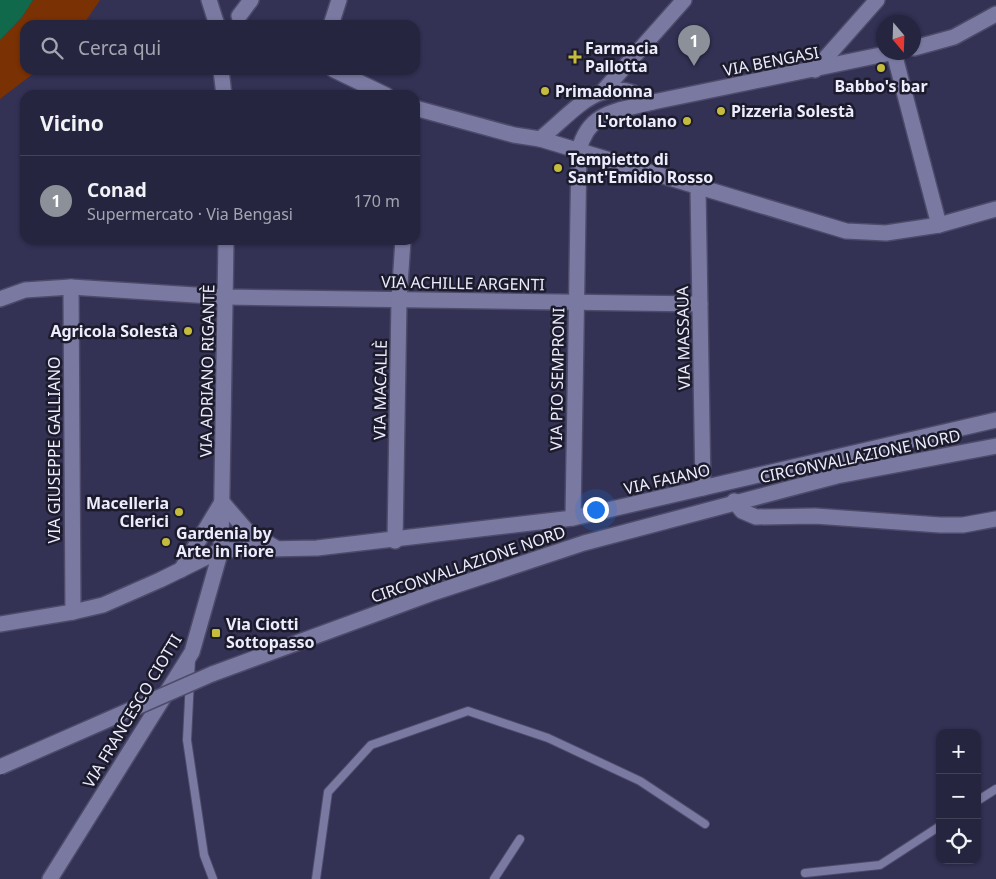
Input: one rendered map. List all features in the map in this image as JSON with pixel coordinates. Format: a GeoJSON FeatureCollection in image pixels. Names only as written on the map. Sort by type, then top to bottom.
{"type":"FeatureCollection","features":[{"type":"Feature","properties":{"kind":"street"},"geometry":{"type":"LineString","coordinates":[[209,0],[215,20]]}},
{"type":"Feature","properties":{"kind":"street"},"geometry":{"type":"LineString","coordinates":[[239,16],[252,0]]}},
{"type":"Feature","properties":{"kind":"street"},"geometry":{"type":"LineString","coordinates":[[333,20],[339,0]]}},
{"type":"Feature","properties":{"kind":"street"},"geometry":{"type":"LineString","coordinates":[[540,140],[590,97],[604,90],[684,0]]}},
{"type":"Feature","properties":{"kind":"street"},"geometry":{"type":"LineString","coordinates":[[815,70],[877,0]]}},
{"type":"Feature","properties":{"kind":"street"},"geometry":{"type":"LineString","coordinates":[[921,46],[954,37],[996,14]]}},
{"type":"Feature","properties":{"kind":"street","name":"VIA BENGASI"},"geometry":{"type":"LineString","coordinates":[[579,150],[584,135],[592,122],[604,116],[653,102],[876,57]]}},
{"type":"Feature","properties":{"kind":"street"},"geometry":{"type":"LineString","coordinates":[[896,60],[939,225]]}},
{"type":"Feature","properties":{"kind":"street"},"geometry":{"type":"LineString","coordinates":[[222,75],[223,90]]}},
{"type":"Feature","properties":{"kind":"street"},"geometry":{"type":"LineString","coordinates":[[344,75],[376,90]]}},
{"type":"Feature","properties":{"kind":"street"},"geometry":{"type":"LineString","coordinates":[[604,90],[625,89],[653,102]]}},
{"type":"Feature","properties":{"kind":"street"},"geometry":{"type":"LineString","coordinates":[[420,109],[514,135],[579,150],[698,188],[846,231],[886,233],[939,225],[996,209]]}},
{"type":"Feature","properties":{"kind":"street","name":"VIA PIO SEMPRONI"},"geometry":{"type":"LineString","coordinates":[[572,518],[579,150]]}},
{"type":"Feature","properties":{"kind":"street","name":"VIA MASSAUA"},"geometry":{"type":"LineString","coordinates":[[698,188],[703,488]]}},
{"type":"Feature","properties":{"kind":"street","name":"VIA ADRIANO RIGANTÈ"},"geometry":{"type":"LineString","coordinates":[[221,550],[226,245]]}},
{"type":"Feature","properties":{"kind":"street","name":"VIA MACALLÈ"},"geometry":{"type":"LineString","coordinates":[[394,541],[402,245]]}},
{"type":"Feature","properties":{"kind":"street","name":"VIA ACHILLE ARGENTI"},"geometry":{"type":"LineString","coordinates":[[0,299],[26,290],[71,288],[226,297],[700,304]]}},
{"type":"Feature","properties":{"kind":"street","name":"VIA GIUSEPPE GALLIANO"},"geometry":{"type":"LineString","coordinates":[[71,288],[73,612]]}},
{"type":"Feature","properties":{"kind":"street","name":"VIA FAIANO"},"geometry":{"type":"LineString","coordinates":[[221,550],[317,548],[394,541],[572,518],[996,420]]}},
{"type":"Feature","properties":{"kind":"street","name":"CIRCONVALLAZIONE NORD"},"geometry":{"type":"LineString","coordinates":[[0,767],[212,674],[430,594],[584,543],[734,501],[837,476],[996,446]]}},
{"type":"Feature","properties":{"kind":"street"},"geometry":{"type":"LineString","coordinates":[[734,501],[742,511],[756,517],[815,516],[940,525],[963,525],[996,519]]}},
{"type":"Feature","properties":{"kind":"street"},"geometry":{"type":"LineString","coordinates":[[222,502],[247,531],[276,548]]}},
{"type":"Feature","properties":{"kind":"street","name":"VIA ADRIANO RIGANTÈ"},"geometry":{"type":"LineString","coordinates":[[181,570],[222,502]]}},
{"type":"Feature","properties":{"kind":"street"},"geometry":{"type":"LineString","coordinates":[[0,624],[73,612],[128,595],[221,550]]}},
{"type":"Feature","properties":{"kind":"street","name":"VIA FRANCESCO CIOTTI"},"geometry":{"type":"LineString","coordinates":[[50,879],[192,652],[221,550]]}},
{"type":"Feature","properties":{"kind":"lane"},"geometry":{"type":"LineString","coordinates":[[192,652],[187,740],[204,855],[213,879]]}},
{"type":"Feature","properties":{"kind":"lane"},"geometry":{"type":"LineString","coordinates":[[316,879],[328,792],[371,746],[468,711],[548,738],[640,781],[705,824]]}},
{"type":"Feature","properties":{"kind":"lane"},"geometry":{"type":"LineString","coordinates":[[981,798],[996,789]]}},
{"type":"Feature","properties":{"kind":"lane"},"geometry":{"type":"LineString","coordinates":[[805,873],[880,865],[936,829]]}},
{"type":"Feature","properties":{"kind":"lane"},"geometry":{"type":"LineString","coordinates":[[494,879],[520,839]]}},
{"type":"Feature","properties":{"kind":"shaded area"},"geometry":{"type":"Polygon","coordinates":[[[0,0],[33,0],[22,17],[0,40],[0,0]]]}},
{"type":"Feature","properties":{"kind":"shaded area"},"geometry":{"type":"Polygon","coordinates":[[[33,0],[100,0],[86,20],[20,20],[20,75],[31,75],[0,99],[0,40],[22,17],[33,0]]]}},
{"type":"Feature","properties":{"kind":"place","name":"Farmacia Pallotta"},"geometry":{"type":"Point","coordinates":[575,57]}},
{"type":"Feature","properties":{"kind":"place","name":"Conad"},"geometry":{"type":"Point","coordinates":[694,66]}},
{"type":"Feature","properties":{"kind":"place","name":"Babbo's bar"},"geometry":{"type":"Point","coordinates":[881,68]}},
{"type":"Feature","properties":{"kind":"place","name":"Primadonna"},"geometry":{"type":"Point","coordinates":[545,91]}},
{"type":"Feature","properties":{"kind":"place","name":"Pizzeria Solestà"},"geometry":{"type":"Point","coordinates":[721,111]}},
{"type":"Feature","properties":{"kind":"place","name":"L'ortolano"},"geometry":{"type":"Point","coordinates":[687,121]}},
{"type":"Feature","properties":{"kind":"place","name":"Tempietto di Sant'Emidio Rosso"},"geometry":{"type":"Point","coordinates":[558,168]}},
{"type":"Feature","properties":{"kind":"place","name":"Agricola Solestà"},"geometry":{"type":"Point","coordinates":[188,331]}},
{"type":"Feature","properties":{"kind":"place","name":"Macelleria Clerici"},"geometry":{"type":"Point","coordinates":[179,512]}},
{"type":"Feature","properties":{"kind":"place","name":"Gardenia by Arte in Fiore"},"geometry":{"type":"Point","coordinates":[166,542]}},
{"type":"Feature","properties":{"kind":"place","name":"Via Ciotti Sottopasso"},"geometry":{"type":"Point","coordinates":[216,633]}}]}
